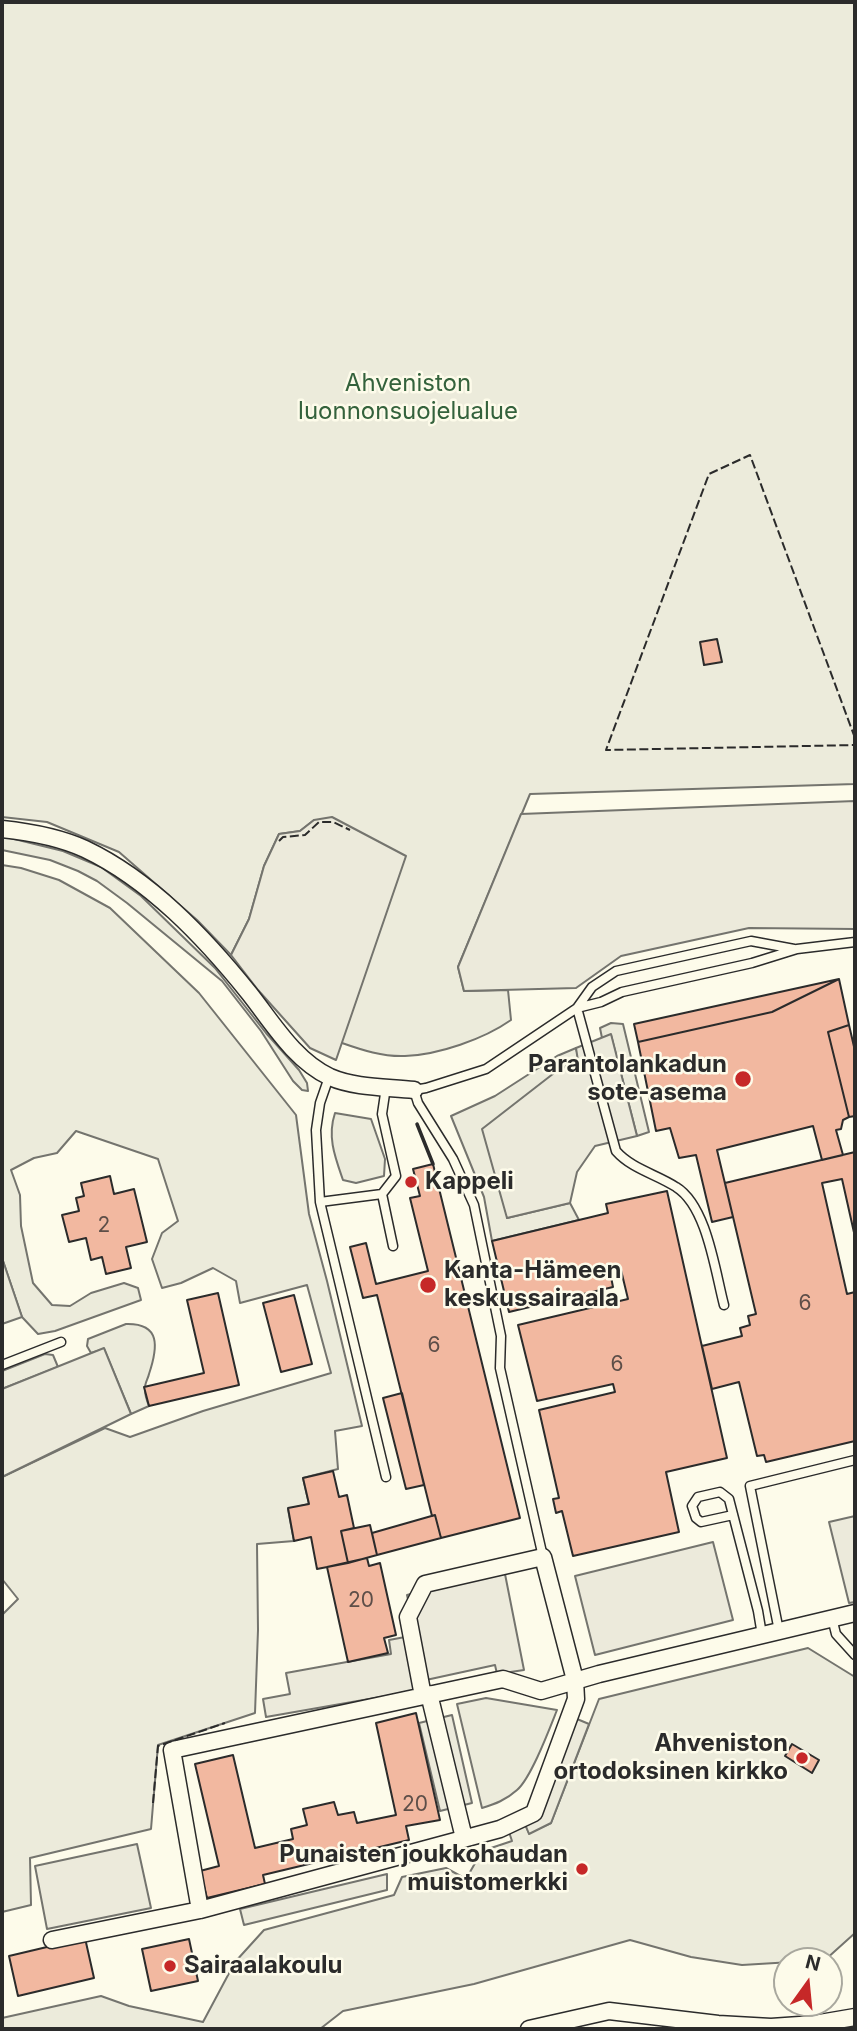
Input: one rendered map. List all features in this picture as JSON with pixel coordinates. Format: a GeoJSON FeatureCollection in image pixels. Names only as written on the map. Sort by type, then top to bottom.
{"type":"FeatureCollection","features":[{"type":"Feature","properties":{"kind":"street"},"geometry":{"type":"LineString","coordinates":[[2,829],[48,836],[85,849],[138,881],[183,920],[247,990],[300,1057],[329,1077],[346,1083],[414,1090]]}},
{"type":"Feature","properties":{"kind":"street"},"geometry":{"type":"LineString","coordinates":[[52,1940],[200,1910],[500,1829],[534,1813],[576,1699],[575,1681],[543,1557],[425,1584],[408,1617],[464,1838]]}},
{"type":"Feature","properties":{"kind":"street"},"geometry":{"type":"LineString","coordinates":[[200,1910],[172,1750],[503,1679],[541,1691],[855,1613]]}},
{"type":"Feature","properties":{"kind":"street"},"geometry":{"type":"LineString","coordinates":[[529,2029],[609,2011],[772,2028],[855,2017]]}},
{"type":"Feature","properties":{"kind":"lane"},"geometry":{"type":"LineString","coordinates":[[577,1008],[592,987],[616,971],[751,941],[797,949]]}},
{"type":"Feature","properties":{"kind":"lane"},"geometry":{"type":"LineString","coordinates":[[543,1557],[500,1368],[501,1336],[474,1205],[453,1158],[418,1103],[414,1090],[486,1069],[577,1008],[601,1002],[622,992],[752,963],[797,949],[855,943]]}},
{"type":"Feature","properties":{"kind":"lane"},"geometry":{"type":"LineString","coordinates":[[577,1008],[615,1151],[628,1163],[678,1188],[688,1198],[701,1219],[724,1305]]}},
{"type":"Feature","properties":{"kind":"lane"},"geometry":{"type":"LineString","coordinates":[[329,1077],[320,1102],[316,1130],[320,1202],[386,1477]]}},
{"type":"Feature","properties":{"kind":"lane"},"geometry":{"type":"LineString","coordinates":[[320,1202],[382,1194],[396,1176],[382,1114],[386,1087]]}},
{"type":"Feature","properties":{"kind":"lane"},"geometry":{"type":"LineString","coordinates":[[382,1194],[393,1246]]}},
{"type":"Feature","properties":{"kind":"lane"},"geometry":{"type":"LineString","coordinates":[[2,1365],[61,1342]]}},
{"type":"Feature","properties":{"kind":"lane"},"geometry":{"type":"LineString","coordinates":[[779,1631],[750,1486],[855,1460]]}},
{"type":"Feature","properties":{"kind":"lane"},"geometry":{"type":"LineString","coordinates":[[733,1515],[701,1522],[695,1518],[692,1506],[698,1497],[720,1492],[729,1499],[733,1515],[762,1635]]}},
{"type":"Feature","properties":{"kind":"lane"},"geometry":{"type":"LineString","coordinates":[[832,1618],[836,1634],[855,1655]]}},
{"type":"Feature","properties":{"kind":"green space","name":"Ahveniston luonnonsuojelualue"},"geometry":{"type":"Polygon","coordinates":[[[2,2],[855,2],[855,784],[530,794],[458,967],[464,991],[508,990],[511,1020],[488,1034],[460,1045],[432,1053],[405,1056],[381,1054],[342,1043],[314,820],[300,831],[279,834],[264,866],[249,919],[231,955],[197,920],[119,852],[47,822],[2,817],[2,2]]]}},
{"type":"Feature","properties":{"kind":"green space"},"geometry":{"type":"Polygon","coordinates":[[[2,836],[63,851],[101,867],[141,896],[215,968],[299,1070],[307,1083],[308,1091],[302,1090],[293,1081],[261,1031],[222,981],[97,881],[50,860],[2,850],[2,836]]]}},
{"type":"Feature","properties":{"kind":"green space"},"geometry":{"type":"Polygon","coordinates":[[[2,865],[59,880],[110,908],[199,993],[296,1115],[309,1214],[362,1426],[335,1431],[338,1469],[303,1478],[309,1504],[288,1509],[294,1541],[257,1544],[255,1713],[158,1745],[151,1829],[30,1858],[31,1905],[2,1912],[2,1615],[18,1599],[2,1579],[2,1477],[105,1428],[130,1437],[203,1411],[331,1373],[307,1285],[240,1303],[236,1281],[213,1268],[181,1283],[162,1288],[152,1259],[162,1233],[178,1221],[158,1159],[76,1131],[57,1153],[34,1158],[11,1170],[20,1195],[21,1226],[33,1283],[52,1305],[70,1306],[91,1293],[124,1283],[138,1288],[141,1300],[55,1331],[38,1334],[22,1317],[2,1258],[2,865]]]}},
{"type":"Feature","properties":{"kind":"green space"},"geometry":{"type":"Polygon","coordinates":[[[611,1023],[623,1024],[649,1132],[637,1136],[611,1035],[602,1038],[600,1028],[611,1023]]]}},
{"type":"Feature","properties":{"kind":"green space"},"geometry":{"type":"Polygon","coordinates":[[[576,1048],[579,1061],[558,1070],[507,1218],[570,1203],[579,1220],[492,1241],[484,1197],[451,1116],[495,1096],[557,1056],[576,1048]]]}},
{"type":"Feature","properties":{"kind":"green space"},"geometry":{"type":"Polygon","coordinates":[[[335,1113],[371,1119],[385,1159],[384,1176],[356,1183],[343,1180],[332,1139],[335,1113]]]}},
{"type":"Feature","properties":{"kind":"green space"},"geometry":{"type":"Polygon","coordinates":[[[126,1324],[146,1328],[154,1338],[155,1346],[145,1388],[149,1406],[131,1414],[104,1349],[91,1353],[87,1346],[88,1339],[126,1324]]]}},
{"type":"Feature","properties":{"kind":"green space"},"geometry":{"type":"Polygon","coordinates":[[[45,1354],[53,1355],[58,1367],[2,1389],[2,1371],[45,1354]]]}},
{"type":"Feature","properties":{"kind":"green space"},"geometry":{"type":"Polygon","coordinates":[[[808,1648],[855,1677],[855,1933],[839,1947],[773,1947],[773,1963],[742,1965],[691,1957],[630,1940],[474,1984],[343,2011],[320,2029],[2,2029],[2,2018],[101,1996],[129,2006],[203,2022],[235,1962],[264,1930],[394,1895],[402,1877],[446,1868],[466,1879],[482,1851],[512,1841],[509,1832],[525,1824],[529,1833],[551,1823],[599,1699],[808,1648]]]}},
{"type":"Feature","properties":{"kind":"green space"},"geometry":{"type":"Polygon","coordinates":[[[486,1698],[557,1710],[539,1753],[522,1784],[505,1799],[482,1808],[457,1704],[486,1698]]]}},
{"type":"Feature","properties":{"kind":"shaded area"},"geometry":{"type":"Polygon","coordinates":[[[855,801],[855,929],[749,928],[621,956],[576,988],[464,991],[458,967],[521,814],[855,801]]]}},
{"type":"Feature","properties":{"kind":"shaded area"},"geometry":{"type":"Polygon","coordinates":[[[332,817],[406,856],[336,1060],[310,1048],[231,955],[249,919],[264,866],[279,834],[300,831],[314,820],[332,817]]]}},
{"type":"Feature","properties":{"kind":"shaded area"},"geometry":{"type":"Polygon","coordinates":[[[611,1034],[637,1136],[595,1146],[577,1172],[570,1203],[507,1218],[482,1129],[558,1070],[578,1061],[576,1048],[611,1034]]]}},
{"type":"Feature","properties":{"kind":"shaded area"},"geometry":{"type":"Polygon","coordinates":[[[2,1258],[22,1317],[2,1324],[2,1258]]]}},
{"type":"Feature","properties":{"kind":"shaded area"},"geometry":{"type":"Polygon","coordinates":[[[104,1348],[131,1414],[2,1477],[2,1389],[104,1348]]]}},
{"type":"Feature","properties":{"kind":"shaded area"},"geometry":{"type":"Polygon","coordinates":[[[855,1516],[855,1602],[849,1603],[829,1522],[855,1516]]]}},
{"type":"Feature","properties":{"kind":"shaded area"},"geometry":{"type":"Polygon","coordinates":[[[713,1542],[733,1620],[595,1655],[575,1576],[713,1542]]]}},
{"type":"Feature","properties":{"kind":"shaded area"},"geometry":{"type":"Polygon","coordinates":[[[504,1569],[524,1670],[497,1674],[495,1665],[426,1680],[407,1595],[504,1569]]]}},
{"type":"Feature","properties":{"kind":"shaded area"},"geometry":{"type":"Polygon","coordinates":[[[405,1637],[415,1691],[266,1717],[263,1699],[290,1694],[286,1673],[391,1654],[389,1640],[405,1637]]]}},
{"type":"Feature","properties":{"kind":"shaded area"},"geometry":{"type":"Polygon","coordinates":[[[452,1715],[472,1803],[440,1811],[419,1723],[452,1715]]]}},
{"type":"Feature","properties":{"kind":"shaded area"},"geometry":{"type":"Polygon","coordinates":[[[577,1719],[589,1724],[551,1823],[529,1834],[525,1824],[540,1817],[577,1719]]]}},
{"type":"Feature","properties":{"kind":"shaded area"},"geometry":{"type":"Polygon","coordinates":[[[137,1844],[151,1908],[47,1929],[35,1866],[137,1844]]]}},
{"type":"Feature","properties":{"kind":"shaded area"},"geometry":{"type":"Polygon","coordinates":[[[387,1874],[387,1890],[244,1925],[240,1909],[387,1874]]]}},
{"type":"Feature","properties":{"kind":"building"},"geometry":{"type":"Polygon","coordinates":[[[717,639],[722,662],[704,665],[700,642],[717,639]]]}},
{"type":"Feature","properties":{"kind":"building"},"geometry":{"type":"Polygon","coordinates":[[[839,979],[772,1012],[638,1042],[634,1024],[839,979]]]}},
{"type":"Feature","properties":{"kind":"building","name":"Parantolankadun sote-asema"},"geometry":{"type":"Polygon","coordinates":[[[839,979],[849,1025],[828,1032],[849,1117],[843,1120],[841,1129],[836,1130],[843,1155],[822,1160],[813,1126],[717,1150],[733,1217],[712,1222],[696,1155],[679,1158],[670,1128],[656,1131],[638,1042],[772,1012],[839,979]]]}},
{"type":"Feature","properties":{"kind":"building"},"geometry":{"type":"Polygon","coordinates":[[[849,1025],[855,1051],[855,1116],[849,1117],[828,1032],[849,1025]]]}},
{"type":"Feature","properties":{"kind":"building"},"geometry":{"type":"Polygon","coordinates":[[[855,1152],[855,1237],[842,1179],[822,1183],[847,1294],[855,1292],[855,1441],[766,1462],[764,1455],[757,1456],[739,1382],[712,1389],[702,1346],[742,1336],[740,1328],[750,1325],[748,1316],[756,1314],[725,1183],[855,1152]]]}},
{"type":"Feature","properties":{"kind":"building"},"geometry":{"type":"Polygon","coordinates":[[[433,1164],[520,1518],[441,1538],[435,1515],[432,1516],[377,1295],[363,1298],[350,1247],[366,1243],[376,1284],[428,1271],[410,1198],[420,1196],[413,1169],[433,1164]]]}},
{"type":"Feature","properties":{"kind":"building"},"geometry":{"type":"Polygon","coordinates":[[[110,1176],[114,1194],[134,1189],[147,1242],[126,1247],[131,1268],[106,1274],[102,1257],[91,1260],[86,1238],[69,1242],[62,1215],[79,1211],[76,1198],[84,1196],[81,1183],[110,1176]]]}},
{"type":"Feature","properties":{"kind":"building"},"geometry":{"type":"Polygon","coordinates":[[[667,1191],[727,1458],[666,1472],[679,1532],[573,1556],[562,1511],[556,1513],[553,1499],[559,1498],[539,1410],[615,1392],[613,1384],[537,1401],[518,1325],[628,1299],[621,1270],[610,1272],[613,1287],[509,1312],[492,1241],[608,1213],[606,1204],[667,1191]]]}},
{"type":"Feature","properties":{"kind":"building"},"geometry":{"type":"Polygon","coordinates":[[[218,1293],[239,1385],[149,1406],[144,1387],[204,1373],[187,1300],[218,1293]]]}},
{"type":"Feature","properties":{"kind":"building"},"geometry":{"type":"Polygon","coordinates":[[[294,1295],[312,1364],[281,1372],[263,1303],[294,1295]]]}},
{"type":"Feature","properties":{"kind":"building"},"geometry":{"type":"Polygon","coordinates":[[[402,1393],[424,1485],[406,1489],[383,1398],[402,1393]]]}},
{"type":"Feature","properties":{"kind":"building"},"geometry":{"type":"Polygon","coordinates":[[[333,1471],[339,1497],[347,1495],[354,1528],[341,1531],[348,1563],[317,1569],[311,1537],[294,1541],[288,1508],[309,1504],[303,1478],[333,1471]]]}},
{"type":"Feature","properties":{"kind":"building"},"geometry":{"type":"Polygon","coordinates":[[[435,1515],[441,1538],[377,1555],[372,1533],[435,1515]]]}},
{"type":"Feature","properties":{"kind":"building"},"geometry":{"type":"Polygon","coordinates":[[[370,1525],[377,1555],[348,1563],[341,1531],[370,1525]]]}},
{"type":"Feature","properties":{"kind":"building"},"geometry":{"type":"Polygon","coordinates":[[[367,1558],[369,1566],[380,1563],[396,1635],[384,1638],[388,1653],[348,1662],[327,1567],[367,1558]]]}},
{"type":"Feature","properties":{"kind":"building"},"geometry":{"type":"Polygon","coordinates":[[[416,1713],[440,1820],[406,1826],[409,1840],[263,1875],[265,1884],[207,1898],[200,1871],[219,1866],[195,1764],[233,1755],[255,1848],[293,1839],[291,1829],[307,1825],[303,1809],[334,1802],[338,1815],[354,1812],[357,1823],[396,1815],[376,1723],[416,1713]]]}},
{"type":"Feature","properties":{"kind":"building","name":"Ahveniston ortodoksinen kirkko"},"geometry":{"type":"Polygon","coordinates":[[[792,1744],[819,1760],[812,1773],[785,1756],[792,1744]]]}},
{"type":"Feature","properties":{"kind":"building"},"geometry":{"type":"Polygon","coordinates":[[[85,1938],[94,1978],[18,1996],[9,1956],[85,1938]]]}},
{"type":"Feature","properties":{"kind":"building"},"geometry":{"type":"Polygon","coordinates":[[[189,1939],[198,1981],[151,1991],[142,1949],[189,1939]]]}},
{"type":"Feature","properties":{"kind":"fence"},"geometry":{"type":"LineString","coordinates":[[855,738],[750,455],[709,474],[606,750],[855,745]]}},
{"type":"Feature","properties":{"kind":"fence"},"geometry":{"type":"LineString","coordinates":[[279,841],[283,837],[305,835],[319,822],[333,822],[350,830]]}},
{"type":"Feature","properties":{"kind":"fence"},"geometry":{"type":"LineString","coordinates":[[153,1803],[158,1746],[225,1723]]}},
{"type":"Feature","properties":{"kind":"wall"},"geometry":{"type":"LineString","coordinates":[[417,1124],[433,1164]]}},
{"type":"Feature","properties":{"kind":"place","name":"Parantolankadun sote-asema"},"geometry":{"type":"Point","coordinates":[743,1079]}},
{"type":"Feature","properties":{"kind":"place","name":"Kappeli"},"geometry":{"type":"Point","coordinates":[411,1182]}},
{"type":"Feature","properties":{"kind":"place","name":"Kanta-Hämeen keskussairaala"},"geometry":{"type":"Point","coordinates":[428,1285]}},
{"type":"Feature","properties":{"kind":"place","name":"Ahveniston ortodoksinen kirkko"},"geometry":{"type":"Point","coordinates":[802,1758]}},
{"type":"Feature","properties":{"kind":"place","name":"Punaisten joukkohaudan muistomerkki"},"geometry":{"type":"Point","coordinates":[582,1869]}},
{"type":"Feature","properties":{"kind":"place","name":"Sairaalakoulu"},"geometry":{"type":"Point","coordinates":[170,1966]}}]}
